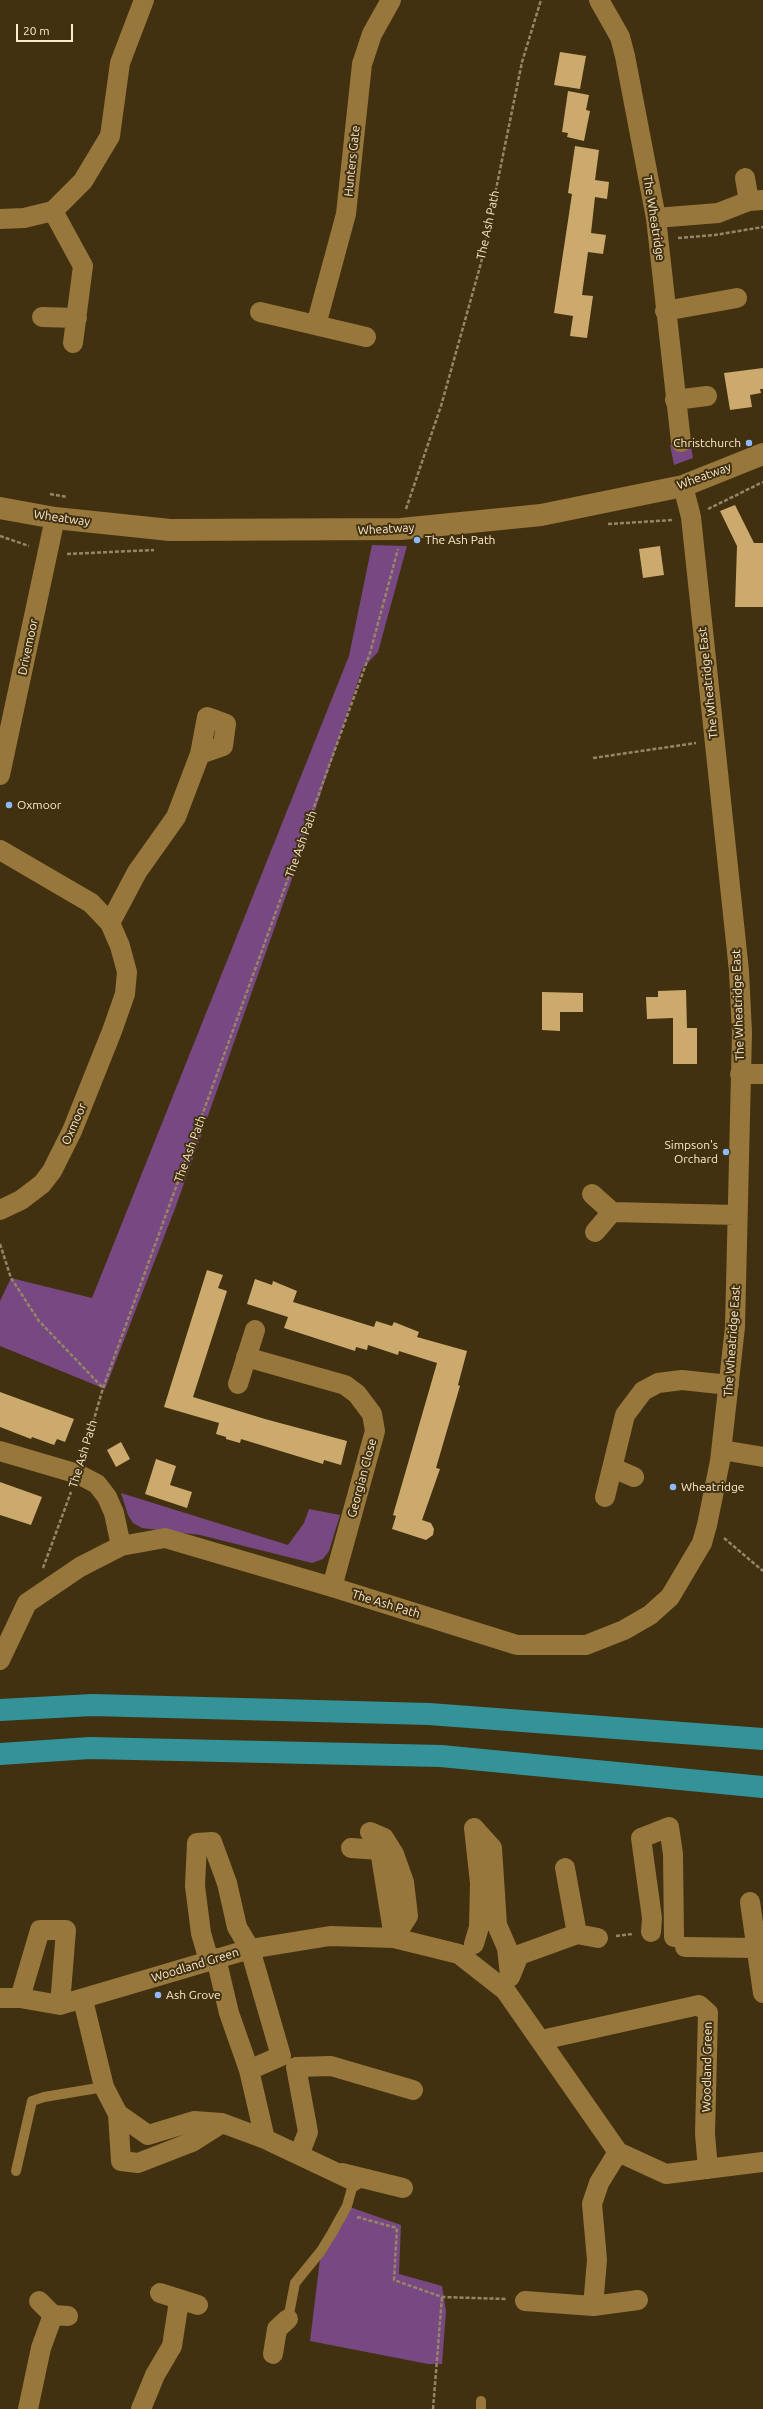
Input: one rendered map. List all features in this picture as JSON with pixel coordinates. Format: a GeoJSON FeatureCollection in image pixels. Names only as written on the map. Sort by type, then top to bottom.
{"type":"FeatureCollection","features":[{"type":"Feature","properties":{"kind":"highway"},"geometry":{"type":"LineString","coordinates":[[0,1710],[92,1705],[429,1714],[732,1735],[763,1739]]}},
{"type":"Feature","properties":{"kind":"highway"},"geometry":{"type":"LineString","coordinates":[[0,1754],[90,1748],[441,1756],[763,1787]]}},
{"type":"Feature","properties":{"kind":"street"},"geometry":{"type":"LineString","coordinates":[[0,219],[24,218],[53,211],[83,181],[110,136],[120,63],[144,0]]}},
{"type":"Feature","properties":{"kind":"street","name":"Hunters Gate"},"geometry":{"type":"LineString","coordinates":[[316,324],[346,214],[362,64],[372,34],[391,0]]}},
{"type":"Feature","properties":{"kind":"street","name":"The Wheatridge"},"geometry":{"type":"LineString","coordinates":[[604,2],[620,37],[625,56],[656,218],[665,311],[681,442]]}},
{"type":"Feature","properties":{"kind":"street"},"geometry":{"type":"LineString","coordinates":[[656,218],[718,213],[756,200],[745,178]]}},
{"type":"Feature","properties":{"kind":"street"},"geometry":{"type":"LineString","coordinates":[[53,211],[82,266],[73,344]]}},
{"type":"Feature","properties":{"kind":"street"},"geometry":{"type":"LineString","coordinates":[[665,311],[737,298]]}},
{"type":"Feature","properties":{"kind":"street"},"geometry":{"type":"LineString","coordinates":[[260,312],[366,337]]}},
{"type":"Feature","properties":{"kind":"street"},"geometry":{"type":"LineString","coordinates":[[42,318],[77,318]]}},
{"type":"Feature","properties":{"kind":"street"},"geometry":{"type":"LineString","coordinates":[[675,400],[707,396]]}},
{"type":"Feature","properties":{"kind":"street","name":"Wheatway"},"geometry":{"type":"LineString","coordinates":[[0,508],[55,518],[170,530],[406,518],[541,515],[683,486],[763,454]]}},
{"type":"Feature","properties":{"kind":"street","name":"The Wheatridge East"},"geometry":{"type":"LineString","coordinates":[[683,486],[691,518],[740,971],[740,1074],[735,1327],[722,1450],[707,1526]]}},
{"type":"Feature","properties":{"kind":"street","name":"Drivemoor"},"geometry":{"type":"LineString","coordinates":[[0,775],[55,518]]}},
{"type":"Feature","properties":{"kind":"street"},"geometry":{"type":"LineString","coordinates":[[110,923],[136,872],[176,817],[200,754]]}},
{"type":"Feature","properties":{"kind":"street","name":"Oxmoor"},"geometry":{"type":"LineString","coordinates":[[0,850],[91,903],[110,923],[120,946],[127,972],[126,994],[72,1131],[52,1171],[42,1184],[21,1200],[0,1210]]}},
{"type":"Feature","properties":{"kind":"street"},"geometry":{"type":"LineString","coordinates":[[740,1074],[763,1074]]}},
{"type":"Feature","properties":{"kind":"street"},"geometry":{"type":"LineString","coordinates":[[592,1194],[612,1212],[737,1215]]}},
{"type":"Feature","properties":{"kind":"street"},"geometry":{"type":"LineString","coordinates":[[595,1232],[612,1212]]}},
{"type":"Feature","properties":{"kind":"street"},"geometry":{"type":"LineString","coordinates":[[238,1384],[254,1330]]}},
{"type":"Feature","properties":{"kind":"street","name":"Georgian Close"},"geometry":{"type":"LineString","coordinates":[[246,1357],[345,1385],[357,1394],[372,1414],[375,1431],[332,1587]]}},
{"type":"Feature","properties":{"kind":"street"},"geometry":{"type":"LineString","coordinates":[[605,1497],[626,1415],[643,1391],[658,1383],[682,1380],[729,1385]]}},
{"type":"Feature","properties":{"kind":"street"},"geometry":{"type":"LineString","coordinates":[[722,1450],[763,1457]]}},
{"type":"Feature","properties":{"kind":"street"},"geometry":{"type":"LineString","coordinates":[[0,1451],[78,1474],[96,1484],[107,1497],[114,1513],[121,1546]]}},
{"type":"Feature","properties":{"kind":"street"},"geometry":{"type":"LineString","coordinates":[[613,1468],[634,1477]]}},
{"type":"Feature","properties":{"kind":"street","name":"The Ash Path"},"geometry":{"type":"LineString","coordinates":[[0,1660],[27,1603],[80,1567],[121,1546],[165,1538],[332,1587],[517,1645],[586,1645],[624,1630],[650,1615],[670,1597],[702,1543],[707,1526]]}},
{"type":"Feature","properties":{"kind":"street"},"geometry":{"type":"LineString","coordinates":[[651,1932],[652,1918],[642,1838],[669,1827],[673,1854],[679,1942],[756,1948]]}},
{"type":"Feature","properties":{"kind":"street"},"geometry":{"type":"LineString","coordinates":[[508,1982],[513,1951],[497,1925],[492,1848],[474,1828],[480,1883],[479,1927],[466,1949],[513,1951],[577,1934],[598,1938]]}},
{"type":"Feature","properties":{"kind":"street"},"geometry":{"type":"LineString","coordinates":[[370,1832],[384,1838],[394,1854],[404,1882],[408,1916],[394,1938]]}},
{"type":"Feature","properties":{"kind":"street"},"geometry":{"type":"LineString","coordinates":[[249,2070],[280,2056],[250,1949],[237,1927],[227,1883],[212,1842],[197,1843],[195,1886],[201,1933],[213,1959],[229,2013],[249,2070],[265,2139]]}},
{"type":"Feature","properties":{"kind":"street"},"geometry":{"type":"LineString","coordinates":[[351,1848],[380,1850],[394,1938]]}},
{"type":"Feature","properties":{"kind":"street"},"geometry":{"type":"LineString","coordinates":[[565,1868],[577,1934]]}},
{"type":"Feature","properties":{"kind":"street"},"geometry":{"type":"LineString","coordinates":[[750,1902],[763,1993]]}},
{"type":"Feature","properties":{"kind":"street"},"geometry":{"type":"LineString","coordinates":[[6,2000],[40,1930],[66,1930],[60,2005]]}},
{"type":"Feature","properties":{"kind":"street","name":"Woodland Green"},"geometry":{"type":"LineString","coordinates":[[6,2000],[60,2005],[83,2000],[213,1959],[250,1949],[330,1936],[394,1938],[466,1949],[508,1982],[618,2152]]}},
{"type":"Feature","properties":{"kind":"street"},"geometry":{"type":"LineString","coordinates":[[83,2000],[104,2086],[118,2114],[121,2161],[138,2163],[192,2142],[222,2123]]}},
{"type":"Feature","properties":{"kind":"street","name":"Woodland Green"},"geometry":{"type":"LineString","coordinates":[[546,2038],[699,2005],[708,2013],[705,2134],[708,2169]]}},
{"type":"Feature","properties":{"kind":"street"},"geometry":{"type":"LineString","coordinates":[[299,2155],[308,2132],[296,2067],[331,2066],[413,2090]]}},
{"type":"Feature","properties":{"kind":"street"},"geometry":{"type":"LineString","coordinates":[[118,2114],[148,2135],[194,2121],[222,2123],[265,2139],[354,2181]]}},
{"type":"Feature","properties":{"kind":"street"},"geometry":{"type":"LineString","coordinates":[[593,2306],[597,2260],[592,2204],[599,2183],[618,2152],[666,2174],[763,2162]]}},
{"type":"Feature","properties":{"kind":"street"},"geometry":{"type":"LineString","coordinates":[[336,2172],[403,2188]]}},
{"type":"Feature","properties":{"kind":"street"},"geometry":{"type":"LineString","coordinates":[[140,2409],[155,2375],[172,2346],[188,2303],[160,2293]]}},
{"type":"Feature","properties":{"kind":"street"},"geometry":{"type":"LineString","coordinates":[[28,2409],[41,2348],[60,2315],[39,2300]]}},
{"type":"Feature","properties":{"kind":"street"},"geometry":{"type":"LineString","coordinates":[[525,2301],[593,2306],[638,2300]]}},
{"type":"Feature","properties":{"kind":"street"},"geometry":{"type":"LineString","coordinates":[[273,2354],[277,2330],[288,2319]]}},
{"type":"Feature","properties":{"kind":"lane"},"geometry":{"type":"LineString","coordinates":[[16,2171],[32,2102],[44,2097],[104,2086]]}},
{"type":"Feature","properties":{"kind":"lane"},"geometry":{"type":"LineString","coordinates":[[288,2319],[295,2283],[321,2251],[343,2214],[354,2181]]}},
{"type":"Feature","properties":{"kind":"path","name":"The Ash Path"},"geometry":{"type":"LineString","coordinates":[[42,1569],[78,1474],[103,1388],[370,653],[406,518],[441,406],[481,263],[522,62],[541,0]]}},
{"type":"Feature","properties":{"kind":"path"},"geometry":{"type":"LineString","coordinates":[[691,518],[763,482]]}},
{"type":"Feature","properties":{"kind":"path"},"geometry":{"type":"LineString","coordinates":[[42,493],[70,497]]}},
{"type":"Feature","properties":{"kind":"path"},"geometry":{"type":"LineString","coordinates":[[593,758],[714,740]]}},
{"type":"Feature","properties":{"kind":"path"},"geometry":{"type":"LineString","coordinates":[[0,1244],[11,1278],[39,1321],[103,1388]]}},
{"type":"Feature","properties":{"kind":"path"},"geometry":{"type":"LineString","coordinates":[[707,1526],[763,1571]]}},
{"type":"Feature","properties":{"kind":"path"},"geometry":{"type":"LineString","coordinates":[[343,2214],[397,2228],[394,2280],[442,2297],[454,2296],[525,2301]]}},
{"type":"Feature","properties":{"kind":"path"},"geometry":{"type":"LineString","coordinates":[[433,2409],[442,2297]]}},
{"type":"Feature","properties":{"kind":"shaded area"},"geometry":{"type":"Polygon","coordinates":[[[690,441],[693,458],[674,465],[670,445],[690,441]]]}},
{"type":"Feature","properties":{"kind":"shaded area"},"geometry":{"type":"Polygon","coordinates":[[[372,545],[407,546],[378,652],[362,669],[299,859],[176,1206],[105,1389],[0,1346],[0,1301],[11,1278],[92,1298],[349,656],[372,545]]]}},
{"type":"Feature","properties":{"kind":"shaded area"},"geometry":{"type":"Polygon","coordinates":[[[121,1493],[288,1545],[304,1523],[309,1509],[340,1515],[329,1551],[323,1559],[312,1563],[200,1535],[142,1528],[133,1523],[128,1515],[121,1493]]]}},
{"type":"Feature","properties":{"kind":"shaded area"},"geometry":{"type":"Polygon","coordinates":[[[347,2206],[401,2225],[399,2274],[442,2286],[446,2311],[442,2364],[428,2364],[310,2341],[321,2251],[347,2206]]]}},
{"type":"Feature","properties":{"kind":"building"},"geometry":{"type":"Polygon","coordinates":[[[560,52],[586,56],[580,89],[554,85],[560,52]]]}},
{"type":"Feature","properties":{"kind":"building"},"geometry":{"type":"Polygon","coordinates":[[[568,91],[589,95],[586,110],[590,111],[584,141],[567,137],[568,133],[562,132],[568,91]]]}},
{"type":"Feature","properties":{"kind":"building"},"geometry":{"type":"Polygon","coordinates":[[[575,146],[599,150],[595,180],[609,182],[607,199],[595,197],[591,233],[606,235],[603,254],[588,252],[582,295],[593,296],[587,338],[570,336],[573,316],[554,313],[572,194],[568,193],[575,146]]]}},
{"type":"Feature","properties":{"kind":"building"},"geometry":{"type":"Polygon","coordinates":[[[763,368],[763,389],[760,389],[761,393],[750,395],[752,407],[730,410],[724,373],[763,368]]]}},
{"type":"Feature","properties":{"kind":"building"},"geometry":{"type":"Polygon","coordinates":[[[735,505],[754,543],[763,543],[763,607],[735,607],[737,546],[720,511],[735,505]]]}},
{"type":"Feature","properties":{"kind":"building"},"geometry":{"type":"Polygon","coordinates":[[[660,546],[664,575],[643,578],[639,549],[660,546]]]}},
{"type":"Feature","properties":{"kind":"building"},"geometry":{"type":"Polygon","coordinates":[[[686,990],[687,1028],[697,1028],[697,1064],[673,1064],[673,1018],[647,1019],[646,997],[658,997],[658,991],[686,990]]]}},
{"type":"Feature","properties":{"kind":"building"},"geometry":{"type":"Polygon","coordinates":[[[542,992],[583,993],[583,1012],[560,1012],[560,1031],[542,1030],[542,992]]]}},
{"type":"Feature","properties":{"kind":"building"},"geometry":{"type":"Polygon","coordinates":[[[207,1270],[223,1275],[218,1288],[227,1291],[193,1397],[265,1419],[347,1441],[341,1465],[324,1460],[323,1464],[241,1439],[240,1443],[226,1439],[226,1437],[216,1434],[219,1423],[164,1407],[207,1270]]]}},
{"type":"Feature","properties":{"kind":"building"},"geometry":{"type":"Polygon","coordinates":[[[255,1279],[272,1285],[273,1281],[297,1291],[293,1302],[374,1327],[376,1321],[392,1326],[394,1322],[419,1332],[417,1337],[467,1351],[458,1385],[460,1386],[436,1468],[440,1469],[422,1520],[431,1523],[434,1529],[433,1535],[426,1540],[392,1529],[396,1516],[393,1515],[437,1363],[399,1351],[398,1355],[368,1345],[367,1350],[356,1347],[355,1351],[284,1328],[288,1317],[247,1304],[255,1279]]]}},
{"type":"Feature","properties":{"kind":"building"},"geometry":{"type":"Polygon","coordinates":[[[0,1392],[74,1419],[65,1442],[57,1439],[54,1445],[32,1437],[31,1439],[0,1427],[0,1392]]]}},
{"type":"Feature","properties":{"kind":"building"},"geometry":{"type":"Polygon","coordinates":[[[121,1442],[130,1459],[116,1467],[107,1450],[121,1442]]]}},
{"type":"Feature","properties":{"kind":"building"},"geometry":{"type":"Polygon","coordinates":[[[156,1459],[176,1466],[170,1485],[192,1492],[187,1508],[145,1494],[156,1459]]]}},
{"type":"Feature","properties":{"kind":"building"},"geometry":{"type":"Polygon","coordinates":[[[0,1482],[42,1497],[31,1525],[0,1515],[0,1482]]]}},
{"type":"Feature","properties":{"kind":"place","name":"Christchurch"},"geometry":{"type":"Point","coordinates":[749,443]}},
{"type":"Feature","properties":{"kind":"place","name":"The Ash Path"},"geometry":{"type":"Point","coordinates":[417,540]}},
{"type":"Feature","properties":{"kind":"place","name":"Oxmoor"},"geometry":{"type":"Point","coordinates":[9,805]}},
{"type":"Feature","properties":{"kind":"place","name":"Simpson's Orchard"},"geometry":{"type":"Point","coordinates":[726,1152]}},
{"type":"Feature","properties":{"kind":"place","name":"Wheatridge"},"geometry":{"type":"Point","coordinates":[673,1487]}},
{"type":"Feature","properties":{"kind":"place","name":"Ash Grove"},"geometry":{"type":"Point","coordinates":[158,1995]}}]}
